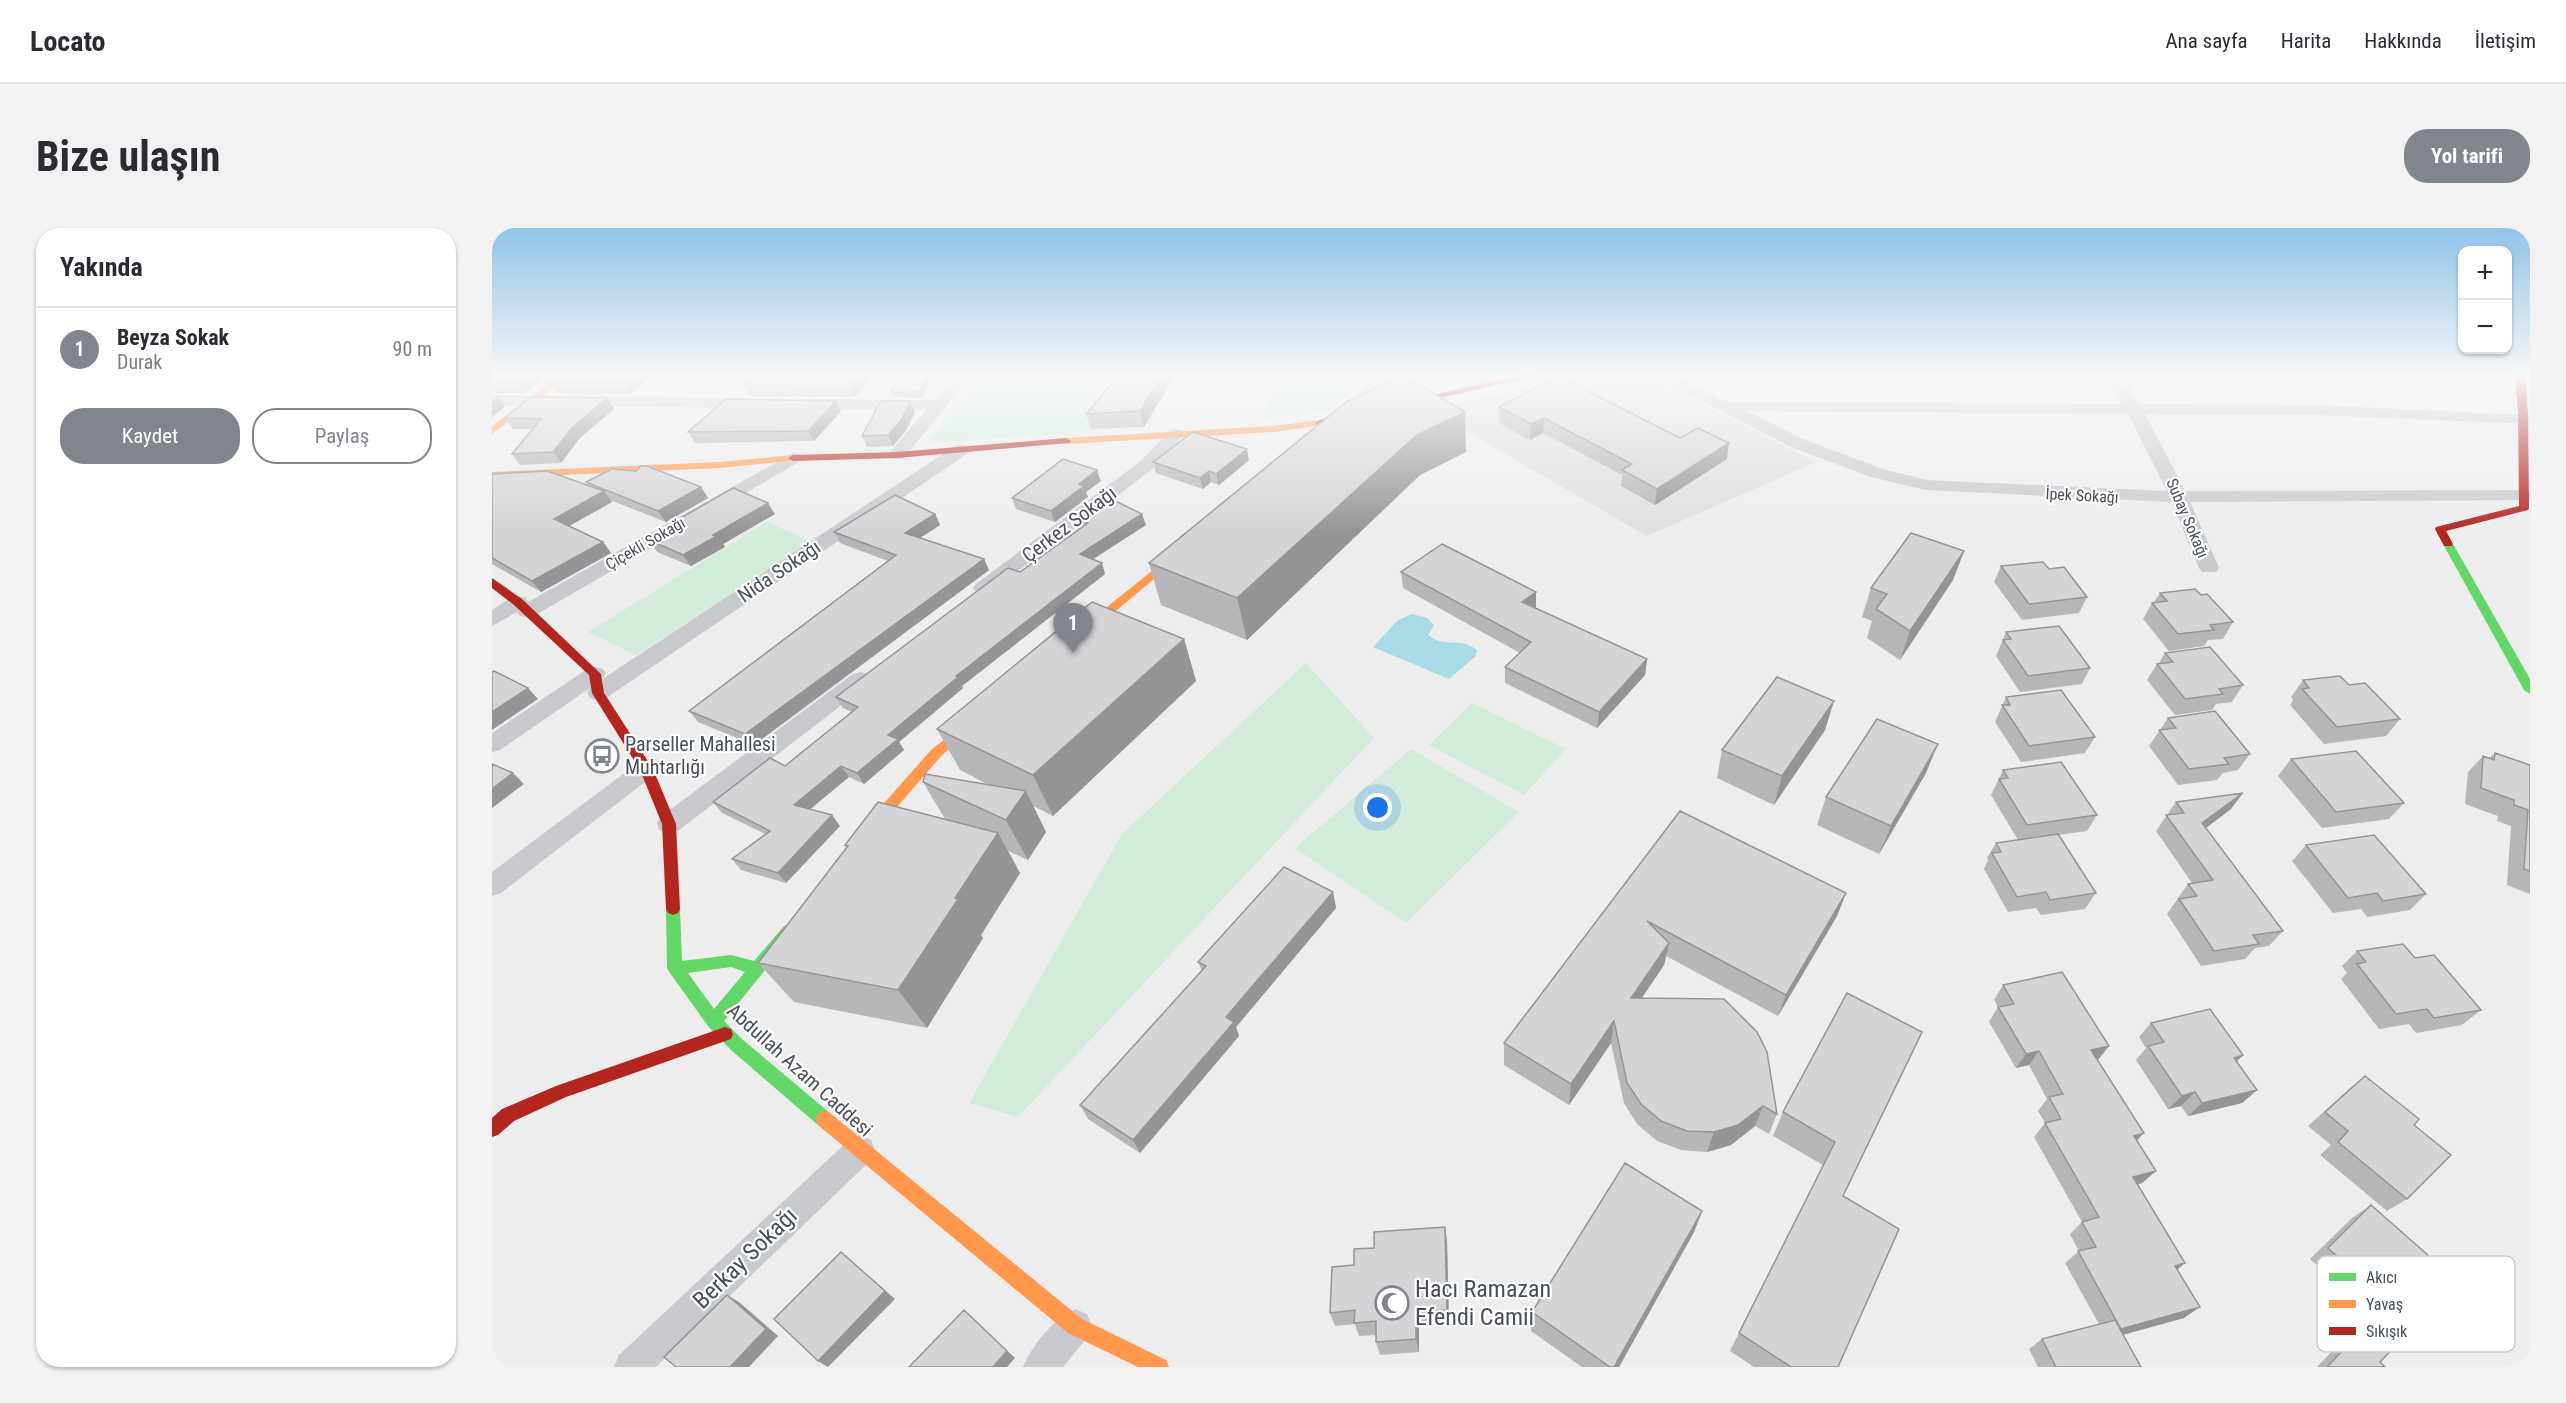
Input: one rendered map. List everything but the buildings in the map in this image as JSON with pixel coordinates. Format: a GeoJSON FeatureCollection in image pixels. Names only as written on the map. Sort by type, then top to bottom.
{"type":"FeatureCollection","features":[{"type":"Feature","properties":{"kind":"street"},"geometry":{"type":"LineString","coordinates":[[897,455],[918,428]]}},
{"type":"Feature","properties":{"kind":"street"},"geometry":{"type":"LineString","coordinates":[[492,475],[720,465],[793,458],[897,455],[1280,428]]}},
{"type":"Feature","properties":{"kind":"street"},"geometry":{"type":"LineString","coordinates":[[1322,435],[1330,428]]}},
{"type":"Feature","properties":{"kind":"street","name":"İpek Sokağı"},"geometry":{"type":"LineString","coordinates":[[1769,428],[1797,442],[1877,473],[1926,485],[2130,497],[2524,496]]}},
{"type":"Feature","properties":{"kind":"street","name":"Subay Sokağı"},"geometry":{"type":"LineString","coordinates":[[2145,428],[2181,497],[2209,568]]}},
{"type":"Feature","properties":{"kind":"street"},"geometry":{"type":"LineString","coordinates":[[2523,428],[2524,508],[2440,529],[2530,690]]}},
{"type":"Feature","properties":{"kind":"street"},"geometry":{"type":"LineString","coordinates":[[1273,429],[1284,443]]}},
{"type":"Feature","properties":{"kind":"street","name":"Çerkez Sokağı"},"geometry":{"type":"LineString","coordinates":[[966,601],[1148,464],[1176,434]]}},
{"type":"Feature","properties":{"kind":"street","name":"Nida Sokağı"},"geometry":{"type":"LineString","coordinates":[[492,744],[596,683],[961,450]]}},
{"type":"Feature","properties":{"kind":"street","name":"Çiçekli Sokağı"},"geometry":{"type":"LineString","coordinates":[[492,619],[523,607],[793,458]]}},
{"type":"Feature","properties":{"kind":"street"},"geometry":{"type":"LineString","coordinates":[[1064,647],[1200,535]]}},
{"type":"Feature","properties":{"kind":"street"},"geometry":{"type":"LineString","coordinates":[[492,582],[523,607],[596,683],[646,769],[669,824],[675,968],[731,961],[758,969]]}},
{"type":"Feature","properties":{"kind":"street"},"geometry":{"type":"LineString","coordinates":[[669,824],[880,666]]}},
{"type":"Feature","properties":{"kind":"street"},"geometry":{"type":"LineString","coordinates":[[850,853],[937,752],[992,707]]}},
{"type":"Feature","properties":{"kind":"street"},"geometry":{"type":"LineString","coordinates":[[492,886],[646,769]]}},
{"type":"Feature","properties":{"kind":"street"},"geometry":{"type":"LineString","coordinates":[[714,1021],[800,915]]}},
{"type":"Feature","properties":{"kind":"street","name":"Abdullah Azam Caddesi"},"geometry":{"type":"LineString","coordinates":[[675,968],[725,1034],[860,1150],[1075,1326],[1131,1360],[1160,1367]]}},
{"type":"Feature","properties":{"kind":"street"},"geometry":{"type":"LineString","coordinates":[[492,1129],[508,1115],[562,1092],[725,1034]]}},
{"type":"Feature","properties":{"kind":"street","name":"Berkay Sokağı"},"geometry":{"type":"LineString","coordinates":[[631,1367],[860,1150]]}},
{"type":"Feature","properties":{"kind":"street"},"geometry":{"type":"LineString","coordinates":[[1040,1367],[1075,1326]]}},
{"type":"Feature","properties":{"kind":"shaded area"},"geometry":{"type":"Polygon","coordinates":[[[1461,428],[1750,428],[1816,462],[1647,536],[1461,428]]]}},
{"type":"Feature","properties":{"kind":"green space"},"geometry":{"type":"Polygon","coordinates":[[[938,428],[1107,428],[1106,431],[926,443],[938,428]]]}},
{"type":"Feature","properties":{"kind":"green space"},"geometry":{"type":"Polygon","coordinates":[[[767,522],[813,542],[636,655],[588,632],[767,522]]]}},
{"type":"Feature","properties":{"kind":"green space"},"geometry":{"type":"Polygon","coordinates":[[[1306,663],[1374,738],[1018,1117],[969,1103],[1122,834],[1306,663]]]}},
{"type":"Feature","properties":{"kind":"green space"},"geometry":{"type":"Polygon","coordinates":[[[1472,703],[1566,749],[1524,795],[1429,745],[1472,703]]]}},
{"type":"Feature","properties":{"kind":"green space"},"geometry":{"type":"Polygon","coordinates":[[[1411,749],[1519,812],[1406,923],[1295,848],[1411,749]]]}},
{"type":"Feature","properties":{"kind":"water"},"geometry":{"type":"Polygon","coordinates":[[[1412,614],[1427,618],[1434,625],[1428,635],[1434,639],[1471,646],[1477,650],[1476,656],[1449,679],[1373,647],[1398,620],[1412,614]]]}},
{"type":"Feature","properties":{"kind":"traffic: fast"},"geometry":{"type":"LineString","coordinates":[[2448,544],[2530,690]]}},
{"type":"Feature","properties":{"kind":"traffic: fast"},"geometry":{"type":"LineString","coordinates":[[673,909],[675,968],[714,1021],[737,1045],[824,1119]]}},
{"type":"Feature","properties":{"kind":"traffic: fast"},"geometry":{"type":"LineString","coordinates":[[714,1021],[789,930]]}},
{"type":"Feature","properties":{"kind":"traffic: fast"},"geometry":{"type":"LineString","coordinates":[[675,968],[731,961],[758,969]]}},
{"type":"Feature","properties":{"kind":"traffic: slow"},"geometry":{"type":"LineString","coordinates":[[492,431],[496,428]]}},
{"type":"Feature","properties":{"kind":"traffic: slow"},"geometry":{"type":"LineString","coordinates":[[1066,441],[1280,428]]}},
{"type":"Feature","properties":{"kind":"traffic: slow"},"geometry":{"type":"LineString","coordinates":[[492,475],[720,465],[793,458]]}},
{"type":"Feature","properties":{"kind":"traffic: slow"},"geometry":{"type":"LineString","coordinates":[[1076,638],[1187,546]]}},
{"type":"Feature","properties":{"kind":"traffic: slow"},"geometry":{"type":"LineString","coordinates":[[860,840],[937,752],[981,716]]}},
{"type":"Feature","properties":{"kind":"traffic: slow"},"geometry":{"type":"LineString","coordinates":[[824,1119],[1075,1326],[1159,1367]]}},
{"type":"Feature","properties":{"kind":"traffic: jam"},"geometry":{"type":"LineString","coordinates":[[2448,544],[2440,529],[2524,508],[2523,428]]}},
{"type":"Feature","properties":{"kind":"traffic: jam"},"geometry":{"type":"LineString","coordinates":[[793,458],[897,455],[1066,441]]}},
{"type":"Feature","properties":{"kind":"traffic: jam"},"geometry":{"type":"LineString","coordinates":[[492,582],[518,602],[595,674],[598,693],[646,769],[669,824],[673,909]]}},
{"type":"Feature","properties":{"kind":"traffic: jam"},"geometry":{"type":"LineString","coordinates":[[492,1129],[508,1115],[562,1091],[725,1034]]}},
{"type":"Feature","properties":{"kind":"place","name":"Beyza Sokak"},"geometry":{"type":"Point","coordinates":[1073,653]}},
{"type":"Feature","properties":{"kind":"place","name":"Parseller Mahallesi Muhtarlığı"},"geometry":{"type":"Point","coordinates":[602,756]}},
{"type":"Feature","properties":{"kind":"place","name":"Hacı Ramazan Efendi Camii"},"geometry":{"type":"Point","coordinates":[1392,1303]}}]}
